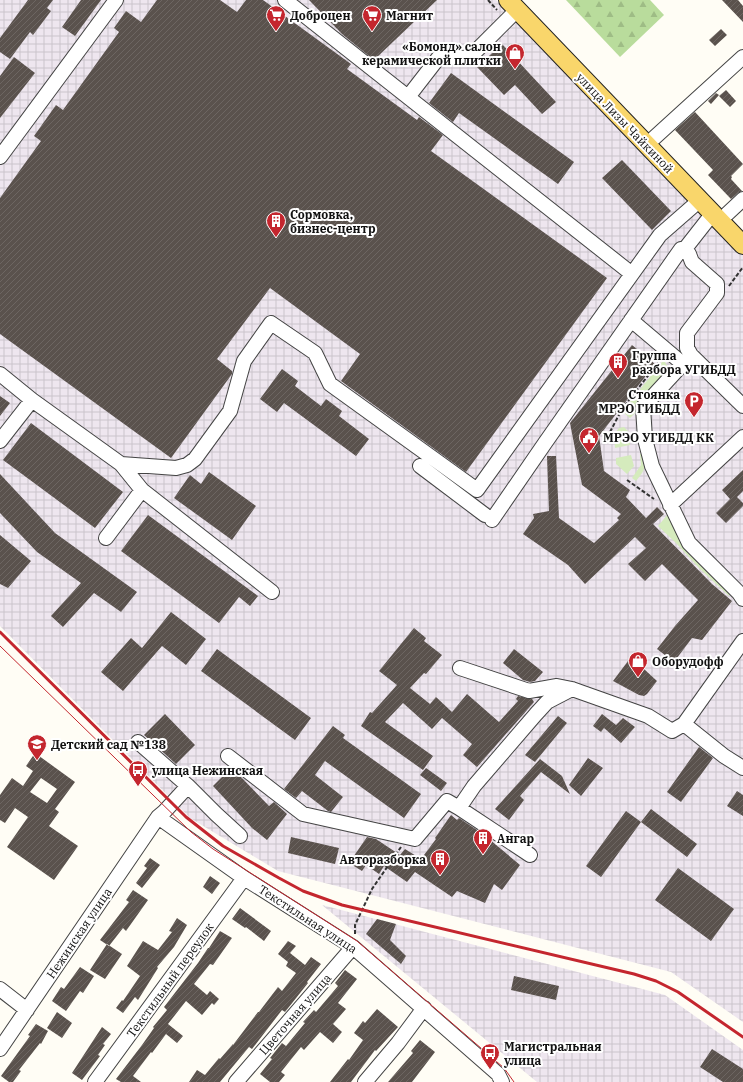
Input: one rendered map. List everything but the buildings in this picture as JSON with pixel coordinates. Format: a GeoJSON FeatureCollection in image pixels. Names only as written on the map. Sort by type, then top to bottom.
{"type":"FeatureCollection","features":[{"type":"Feature","properties":{"kind":"main road","name":"улица Лизы Чайкиной"},"geometry":{"type":"LineString","coordinates":[[516,3],[654,138],[720,214],[743,245]]}},
{"type":"Feature","properties":{"kind":"main road","name":"улица Лизы Чайкиной"},"geometry":{"type":"LineString","coordinates":[[558,45],[700,200],[743,230]]}},
{"type":"Feature","properties":{"kind":"street"},"geometry":{"type":"LineString","coordinates":[[0,157],[116,0]]}},
{"type":"Feature","properties":{"kind":"street"},"geometry":{"type":"LineString","coordinates":[[284,0],[632,274]]}},
{"type":"Feature","properties":{"kind":"street"},"geometry":{"type":"LineString","coordinates":[[408,97],[439,57],[469,58],[516,3]]}},
{"type":"Feature","properties":{"kind":"street"},"geometry":{"type":"LineString","coordinates":[[654,138],[743,57]]}},
{"type":"Feature","properties":{"kind":"street"},"geometry":{"type":"LineString","coordinates":[[420,466],[488,518],[681,249],[684,250],[720,214],[743,199]]}},
{"type":"Feature","properties":{"kind":"street"},"geometry":{"type":"LineString","coordinates":[[121,464],[176,468],[187,465],[195,460],[230,411],[244,362],[271,323],[315,353],[330,384],[477,490],[660,235],[700,200]]}},
{"type":"Feature","properties":{"kind":"street"},"geometry":{"type":"LineString","coordinates":[[684,250],[689,254],[692,262],[717,284],[717,293],[688,333],[687,359],[643,407],[645,439],[652,466],[689,543],[739,593],[743,599]]}},
{"type":"Feature","properties":{"kind":"street"},"geometry":{"type":"LineString","coordinates":[[631,320],[667,351],[687,359],[743,406]]}},
{"type":"Feature","properties":{"kind":"street"},"geometry":{"type":"LineString","coordinates":[[0,374],[32,400],[121,464],[142,490],[272,592]]}},
{"type":"Feature","properties":{"kind":"street"},"geometry":{"type":"LineString","coordinates":[[0,441],[32,400]]}},
{"type":"Feature","properties":{"kind":"street"},"geometry":{"type":"LineString","coordinates":[[670,505],[743,437]]}},
{"type":"Feature","properties":{"kind":"street"},"geometry":{"type":"LineString","coordinates":[[106,538],[142,490]]}},
{"type":"Feature","properties":{"kind":"street"},"geometry":{"type":"LineString","coordinates":[[678,727],[743,641]]}},
{"type":"Feature","properties":{"kind":"street"},"geometry":{"type":"LineString","coordinates":[[460,668],[529,691],[557,686],[572,689],[678,727],[743,768]]}},
{"type":"Feature","properties":{"kind":"street"},"geometry":{"type":"LineString","coordinates":[[459,808],[474,786],[536,714],[548,702],[572,689]]}},
{"type":"Feature","properties":{"kind":"street"},"geometry":{"type":"LineString","coordinates":[[138,742],[188,786],[240,836]]}},
{"type":"Feature","properties":{"kind":"street"},"geometry":{"type":"LineString","coordinates":[[228,756],[303,814],[415,839],[447,801],[530,855]]}},
{"type":"Feature","properties":{"kind":"street","name":"Нежинская улица"},"geometry":{"type":"LineString","coordinates":[[0,1050],[158,817],[188,786]]}},
{"type":"Feature","properties":{"kind":"street","name":"Текстильная улица"},"geometry":{"type":"LineString","coordinates":[[158,817],[244,878],[354,941],[424,1008],[498,1074],[502,1082]]}},
{"type":"Feature","properties":{"kind":"street","name":"Текстильный переулок"},"geometry":{"type":"LineString","coordinates":[[96,1082],[244,878]]}},
{"type":"Feature","properties":{"kind":"street","name":"Цветочная улица"},"geometry":{"type":"LineString","coordinates":[[236,1082],[354,941]]}},
{"type":"Feature","properties":{"kind":"street"},"geometry":{"type":"LineString","coordinates":[[0,989],[27,1010]]}},
{"type":"Feature","properties":{"kind":"street"},"geometry":{"type":"LineString","coordinates":[[365,1082],[398,1043],[424,1008]]}},
{"type":"Feature","properties":{"kind":"path"},"geometry":{"type":"LineString","coordinates":[[610,432],[622,409],[667,351]]}},
{"type":"Feature","properties":{"kind":"path"},"geometry":{"type":"LineString","coordinates":[[627,480],[658,502],[670,505]]}},
{"type":"Feature","properties":{"kind":"path"},"geometry":{"type":"LineString","coordinates":[[354,941],[355,924],[372,889],[387,865],[403,844]]}},
{"type":"Feature","properties":{"kind":"shaded area"},"geometry":{"type":"Polygon","coordinates":[[[0,0],[496,0],[743,253],[743,1022],[671,972],[278,871],[190,818],[0,626],[0,0]]]}},
{"type":"Feature","properties":{"kind":"shaded area"},"geometry":{"type":"Polygon","coordinates":[[[322,905],[665,995],[743,1050],[743,1082],[537,1082],[322,905]]]}},
{"type":"Feature","properties":{"kind":"green space"},"geometry":{"type":"Polygon","coordinates":[[[566,0],[650,0],[664,15],[620,57],[566,0]]]}},
{"type":"Feature","properties":{"kind":"green space"},"geometry":{"type":"Polygon","coordinates":[[[662,362],[665,362],[669,369],[630,418],[624,413],[626,407],[662,362]]]}},
{"type":"Feature","properties":{"kind":"green space"},"geometry":{"type":"Polygon","coordinates":[[[624,427],[629,432],[630,445],[615,448],[614,434],[619,428],[624,427]]]}},
{"type":"Feature","properties":{"kind":"green space"},"geometry":{"type":"Polygon","coordinates":[[[643,452],[645,461],[644,468],[642,474],[636,481],[632,478],[641,465],[640,454],[643,452]]]}},
{"type":"Feature","properties":{"kind":"green space"},"geometry":{"type":"Polygon","coordinates":[[[631,455],[634,466],[627,474],[616,464],[616,458],[631,455]]]}},
{"type":"Feature","properties":{"kind":"green space"},"geometry":{"type":"Polygon","coordinates":[[[668,514],[732,590],[729,596],[658,526],[668,514]]]}},
{"type":"Feature","properties":{"kind":"tram line"},"geometry":{"type":"LineString","coordinates":[[0,646],[191,832],[213,849],[357,941],[504,1068],[514,1082]]}},
{"type":"Feature","properties":{"kind":"railway"},"geometry":{"type":"LineString","coordinates":[[0,632],[186,817],[223,846],[279,878],[303,891],[342,905],[634,974],[656,981],[678,992],[743,1037]]}},
{"type":"Feature","properties":{"kind":"place","name":"Доброцен"},"geometry":{"type":"Point","coordinates":[276,32]}},
{"type":"Feature","properties":{"kind":"place","name":"Магнит"},"geometry":{"type":"Point","coordinates":[372,32]}},
{"type":"Feature","properties":{"kind":"place","name":"«Бомонд» салон керамической плитки"},"geometry":{"type":"Point","coordinates":[515,70]}},
{"type":"Feature","properties":{"kind":"place","name":"Сормовка, бизнес-центр"},"geometry":{"type":"Point","coordinates":[276,238]}},
{"type":"Feature","properties":{"kind":"place","name":"Группа разбора УГИБДД"},"geometry":{"type":"Point","coordinates":[618,379]}},
{"type":"Feature","properties":{"kind":"place","name":"Стоянка МРЭО ГИБДД"},"geometry":{"type":"Point","coordinates":[694,418]}},
{"type":"Feature","properties":{"kind":"place","name":"МРЭО УГИБДД КК"},"geometry":{"type":"Point","coordinates":[589,454]}},
{"type":"Feature","properties":{"kind":"place","name":"Оборудофф"},"geometry":{"type":"Point","coordinates":[638,678]}},
{"type":"Feature","properties":{"kind":"place","name":"Детский сад №138"},"geometry":{"type":"Point","coordinates":[37,761]}},
{"type":"Feature","properties":{"kind":"place","name":"улица Нежинская"},"geometry":{"type":"Point","coordinates":[138,787]}},
{"type":"Feature","properties":{"kind":"place","name":"Ангар"},"geometry":{"type":"Point","coordinates":[483,855]}},
{"type":"Feature","properties":{"kind":"place","name":"Авторазборка"},"geometry":{"type":"Point","coordinates":[440,876]}},
{"type":"Feature","properties":{"kind":"place","name":"Магистральная улица"},"geometry":{"type":"Point","coordinates":[490,1070]}}]}
